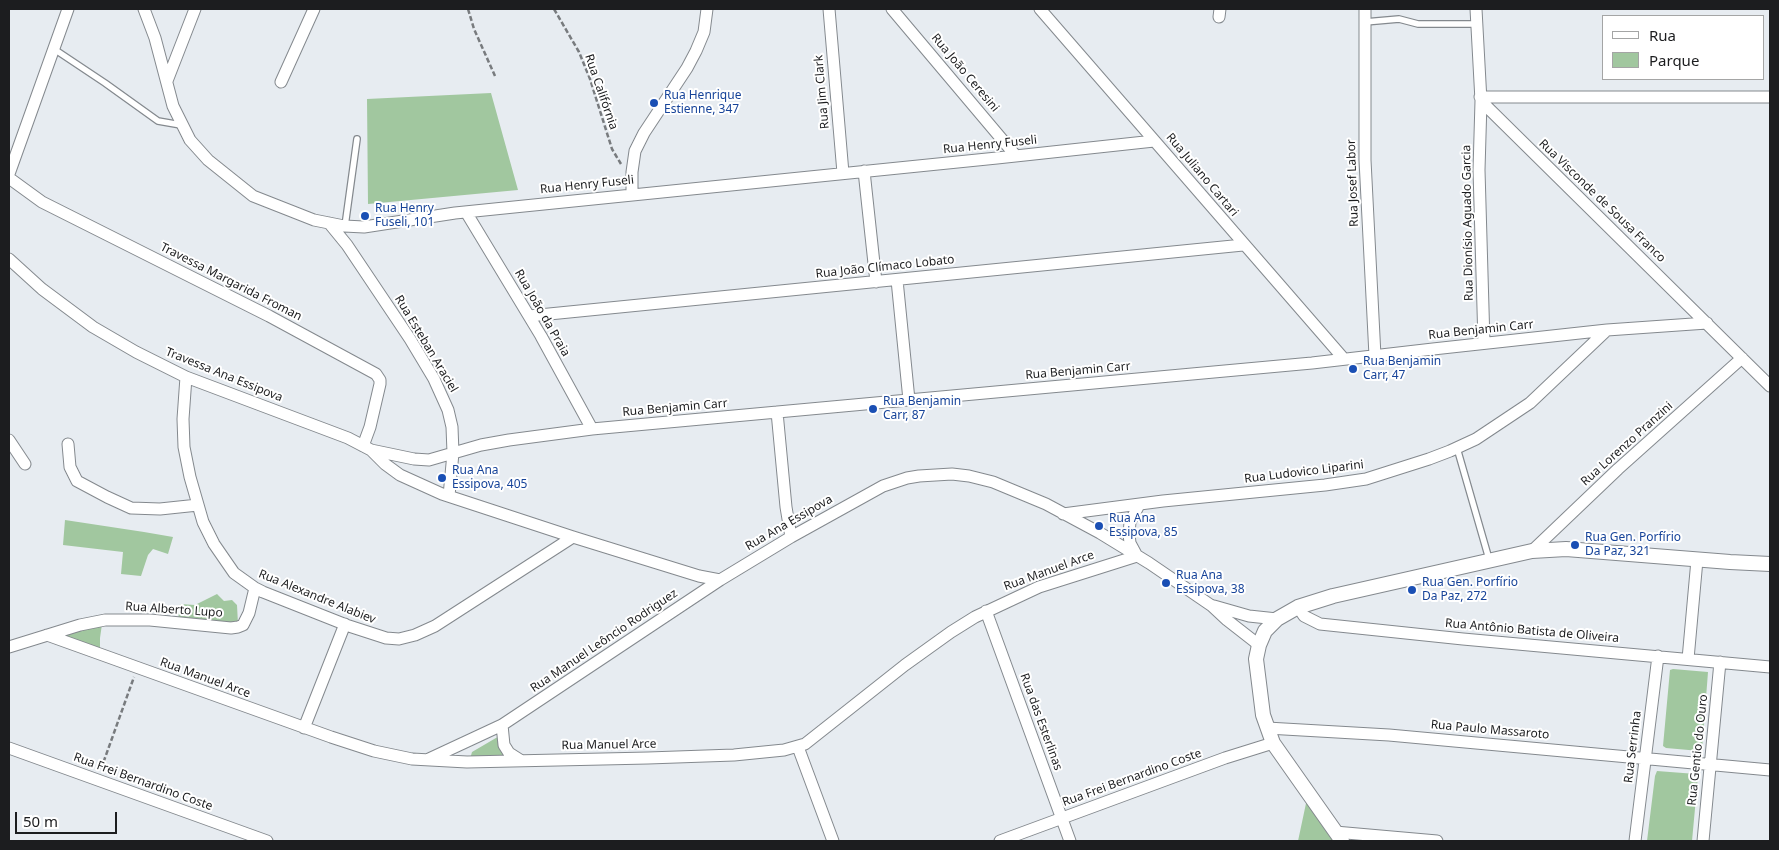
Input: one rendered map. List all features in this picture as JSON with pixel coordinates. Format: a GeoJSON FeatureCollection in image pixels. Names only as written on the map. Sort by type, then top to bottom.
{"type":"FeatureCollection","features":[{"type":"Feature","properties":{"kind":"street"},"geometry":{"type":"LineString","coordinates":[[9,174],[68,9]]}},
{"type":"Feature","properties":{"kind":"street","name":"Rua Henry Fuseli"},"geometry":{"type":"LineString","coordinates":[[144,9],[155,38],[174,106],[182,125],[190,140],[208,160],[253,196],[290,212],[345,226],[364,227],[466,212],[1154,141]]}},
{"type":"Feature","properties":{"kind":"street"},"geometry":{"type":"LineString","coordinates":[[167,81],[195,9]]}},
{"type":"Feature","properties":{"kind":"street"},"geometry":{"type":"LineString","coordinates":[[281,82],[314,9]]}},
{"type":"Feature","properties":{"kind":"street"},"geometry":{"type":"LineString","coordinates":[[632,194],[635,151],[644,133],[696,51],[704,32],[707,9]]}},
{"type":"Feature","properties":{"kind":"street","name":"Rua Jim Clark"},"geometry":{"type":"LineString","coordinates":[[829,9],[843,173]]}},
{"type":"Feature","properties":{"kind":"street","name":"Rua João Ceresini"},"geometry":{"type":"LineString","coordinates":[[892,9],[1016,156]]}},
{"type":"Feature","properties":{"kind":"street","name":"Rua Juliano Cartari"},"geometry":{"type":"LineString","coordinates":[[1040,9],[1344,360]]}},
{"type":"Feature","properties":{"kind":"street","name":"Rua Josef Labor"},"geometry":{"type":"LineString","coordinates":[[1365,9],[1365,160],[1375,356]]}},
{"type":"Feature","properties":{"kind":"street"},"geometry":{"type":"LineString","coordinates":[[1476,9],[1481,100],[1770,97]]}},
{"type":"Feature","properties":{"kind":"street","name":"Rua Visconde de Sousa Franco"},"geometry":{"type":"LineString","coordinates":[[1481,100],[1770,386]]}},
{"type":"Feature","properties":{"kind":"street","name":"Rua Dionísio Aguado Garcia"},"geometry":{"type":"LineString","coordinates":[[1481,100],[1479,170],[1484,343]]}},
{"type":"Feature","properties":{"kind":"street"},"geometry":{"type":"LineString","coordinates":[[864,172],[876,282]]}},
{"type":"Feature","properties":{"kind":"street","name":"Travessa Margarida Froman"},"geometry":{"type":"LineString","coordinates":[[9,178],[42,202],[269,316],[376,374],[380,384],[367,448]]}},
{"type":"Feature","properties":{"kind":"street","name":"Rua João da Praia"},"geometry":{"type":"LineString","coordinates":[[466,212],[529,316],[592,429]]}},
{"type":"Feature","properties":{"kind":"street","name":"Rua Esteban Araciel"},"geometry":{"type":"LineString","coordinates":[[329,223],[347,244],[384,299],[434,379],[448,410],[452,428],[453,453],[449,496]]}},
{"type":"Feature","properties":{"kind":"street","name":"Rua João Clímaco Lobato"},"geometry":{"type":"LineString","coordinates":[[529,316],[1243,245]]}},
{"type":"Feature","properties":{"kind":"street","name":"Travessa Ana Essipova"},"geometry":{"type":"LineString","coordinates":[[9,259],[42,289],[93,327],[136,352],[186,377],[348,438],[367,448],[429,460],[453,453]]}},
{"type":"Feature","properties":{"kind":"street"},"geometry":{"type":"LineString","coordinates":[[897,280],[909,400]]}},
{"type":"Feature","properties":{"kind":"street","name":"Rua Benjamin Carr"},"geometry":{"type":"LineString","coordinates":[[453,453],[509,440],[592,429],[1344,360],[1607,330],[1707,323]]}},
{"type":"Feature","properties":{"kind":"street","name":"Rua Ludovico Liparini"},"geometry":{"type":"LineString","coordinates":[[1063,514],[1366,479],[1429,459],[1458,448],[1498,426],[1530,403],[1607,330]]}},
{"type":"Feature","properties":{"kind":"street","name":"Rua Lorenzo Pranzini"},"geometry":{"type":"LineString","coordinates":[[1532,551],[1618,469],[1742,358]]}},
{"type":"Feature","properties":{"kind":"street","name":"Rua Alexandre Alabiev"},"geometry":{"type":"LineString","coordinates":[[186,377],[182,419],[184,448],[203,522],[214,544],[234,573],[255,588],[345,624],[386,638],[399,639],[415,635],[435,626],[573,537]]}},
{"type":"Feature","properties":{"kind":"street"},"geometry":{"type":"LineString","coordinates":[[777,412],[791,537]]}},
{"type":"Feature","properties":{"kind":"street"},"geometry":{"type":"LineString","coordinates":[[9,440],[25,464]]}},
{"type":"Feature","properties":{"kind":"street"},"geometry":{"type":"LineString","coordinates":[[68,444],[70,467],[77,482],[106,497],[131,508],[160,509],[198,505]]}},
{"type":"Feature","properties":{"kind":"street"},"geometry":{"type":"LineString","coordinates":[[367,448],[400,475],[449,496],[573,537],[700,576],[720,580]]}},
{"type":"Feature","properties":{"kind":"street","name":"Rua Ana Essipova"},"geometry":{"type":"LineString","coordinates":[[720,580],[791,537],[883,486],[907,478],[932,475],[952,474],[969,476],[1018,491],[1137,556],[1212,606],[1258,645]]}},
{"type":"Feature","properties":{"kind":"street"},"geometry":{"type":"LineString","coordinates":[[1137,556],[1130,543],[1128,534],[1130,522],[1138,505]]}},
{"type":"Feature","properties":{"kind":"street"},"geometry":{"type":"LineString","coordinates":[[1438,841],[1339,837],[1273,743],[1262,715],[1256,659],[1258,645],[1266,631],[1277,619],[1298,607],[1333,596],[1532,551],[1566,549],[1770,564]]}},
{"type":"Feature","properties":{"kind":"street","name":"Rua Manuel Arce"},"geometry":{"type":"LineString","coordinates":[[47,635],[304,728],[374,751],[412,759],[467,762],[725,755],[784,750],[805,744],[905,665],[951,632],[986,611],[1039,587],[1137,556]]}},
{"type":"Feature","properties":{"kind":"street"},"geometry":{"type":"LineString","coordinates":[[1688,659],[1697,560]]}},
{"type":"Feature","properties":{"kind":"street","name":"Rua Manuel Leôncio Rodriguez"},"geometry":{"type":"LineString","coordinates":[[428,760],[502,725],[720,580]]}},
{"type":"Feature","properties":{"kind":"street","name":"Rua Alberto Lupo"},"geometry":{"type":"LineString","coordinates":[[9,647],[80,625],[105,620],[150,620],[231,628],[238,627],[243,625],[249,613],[255,588]]}},
{"type":"Feature","properties":{"kind":"street","name":"Rua Ana Essipova"},"geometry":{"type":"LineString","coordinates":[[1212,606],[1250,616],[1277,619]]}},
{"type":"Feature","properties":{"kind":"street","name":"Rua Antônio Batista de Oliveira"},"geometry":{"type":"LineString","coordinates":[[1298,607],[1304,616],[1320,624],[1770,667]]}},
{"type":"Feature","properties":{"kind":"street","name":"Rua das Esterlinas"},"geometry":{"type":"LineString","coordinates":[[986,611],[1070,841]]}},
{"type":"Feature","properties":{"kind":"street"},"geometry":{"type":"LineString","coordinates":[[304,728],[345,624]]}},
{"type":"Feature","properties":{"kind":"street","name":"Rua Serrinha"},"geometry":{"type":"LineString","coordinates":[[1635,841],[1658,656]]}},
{"type":"Feature","properties":{"kind":"street","name":"Rua Gentio do Ouro"},"geometry":{"type":"LineString","coordinates":[[1703,841],[1720,662]]}},
{"type":"Feature","properties":{"kind":"street"},"geometry":{"type":"LineString","coordinates":[[502,725],[504,745],[509,754],[522,761]]}},
{"type":"Feature","properties":{"kind":"street","name":"Rua Paulo Massaroto"},"geometry":{"type":"LineString","coordinates":[[1267,728],[1389,735],[1770,770]]}},
{"type":"Feature","properties":{"kind":"street","name":"Rua Frei Bernardino Coste"},"geometry":{"type":"LineString","coordinates":[[1000,841],[1225,758],[1273,743]]}},
{"type":"Feature","properties":{"kind":"street"},"geometry":{"type":"LineString","coordinates":[[798,747],[833,841]]}},
{"type":"Feature","properties":{"kind":"street","name":"Rua Frei Bernardino Coste"},"geometry":{"type":"LineString","coordinates":[[9,748],[267,841]]}},
{"type":"Feature","properties":{"kind":"lane"},"geometry":{"type":"LineString","coordinates":[[1365,22],[1399,20],[1418,24],[1476,24]]}},
{"type":"Feature","properties":{"kind":"lane"},"geometry":{"type":"LineString","coordinates":[[53,49],[158,121],[182,125]]}},
{"type":"Feature","properties":{"kind":"lane"},"geometry":{"type":"LineString","coordinates":[[345,226],[357,139]]}},
{"type":"Feature","properties":{"kind":"lane"},"geometry":{"type":"LineString","coordinates":[[1458,448],[1490,561]]}},
{"type":"Feature","properties":{"kind":"path"},"geometry":{"type":"LineString","coordinates":[[468,9],[474,28],[495,76]]}},
{"type":"Feature","properties":{"kind":"path","name":"Rua Califórnia"},"geometry":{"type":"LineString","coordinates":[[554,9],[579,52],[590,79],[612,149],[632,180]]}},
{"type":"Feature","properties":{"kind":"path"},"geometry":{"type":"LineString","coordinates":[[97,779],[137,668]]}},
{"type":"Feature","properties":{"kind":"green space"},"geometry":{"type":"Polygon","coordinates":[[[491,93],[518,190],[368,204],[367,99],[491,93]]]}},
{"type":"Feature","properties":{"kind":"green space"},"geometry":{"type":"Polygon","coordinates":[[[65,520],[173,537],[168,554],[153,549],[148,555],[141,576],[121,574],[123,552],[63,545],[65,520]]]}},
{"type":"Feature","properties":{"kind":"green space"},"geometry":{"type":"Polygon","coordinates":[[[217,594],[224,601],[232,600],[237,605],[238,624],[178,620],[180,604],[195,605],[217,594]]]}},
{"type":"Feature","properties":{"kind":"green space"},"geometry":{"type":"Polygon","coordinates":[[[102,624],[100,652],[57,636],[102,624]]]}},
{"type":"Feature","properties":{"kind":"green space"},"geometry":{"type":"Polygon","coordinates":[[[1670,670],[1708,672],[1702,750],[1700,751],[1666,748],[1663,746],[1670,670]]]}},
{"type":"Feature","properties":{"kind":"green space"},"geometry":{"type":"Polygon","coordinates":[[[501,735],[509,759],[470,759],[472,752],[501,735]]]}},
{"type":"Feature","properties":{"kind":"green space"},"geometry":{"type":"Polygon","coordinates":[[[1657,771],[1696,774],[1698,776],[1692,841],[1647,841],[1657,771]]]}},
{"type":"Feature","properties":{"kind":"green space"},"geometry":{"type":"Polygon","coordinates":[[[1308,794],[1339,841],[1298,841],[1308,794]]]}},
{"type":"Feature","properties":{"kind":"place","name":"Rua Henrique Estienne, 347"},"geometry":{"type":"Point","coordinates":[654,103]}},
{"type":"Feature","properties":{"kind":"place","name":"Rua Henry Fuseli, 101"},"geometry":{"type":"Point","coordinates":[365,216]}},
{"type":"Feature","properties":{"kind":"place","name":"Rua Benjamin Carr, 47"},"geometry":{"type":"Point","coordinates":[1353,369]}},
{"type":"Feature","properties":{"kind":"place","name":"Rua Benjamin Carr, 87"},"geometry":{"type":"Point","coordinates":[873,409]}},
{"type":"Feature","properties":{"kind":"place","name":"Rua Ana Essipova, 405"},"geometry":{"type":"Point","coordinates":[442,478]}},
{"type":"Feature","properties":{"kind":"place","name":"Rua Ana Essipova, 85"},"geometry":{"type":"Point","coordinates":[1099,526]}},
{"type":"Feature","properties":{"kind":"place","name":"Rua Gen. Porfírio Da Paz, 321"},"geometry":{"type":"Point","coordinates":[1575,545]}},
{"type":"Feature","properties":{"kind":"place","name":"Rua Ana Essipova, 38"},"geometry":{"type":"Point","coordinates":[1166,583]}},
{"type":"Feature","properties":{"kind":"place","name":"Rua Gen. Porfírio Da Paz, 272"},"geometry":{"type":"Point","coordinates":[1412,590]}}]}
